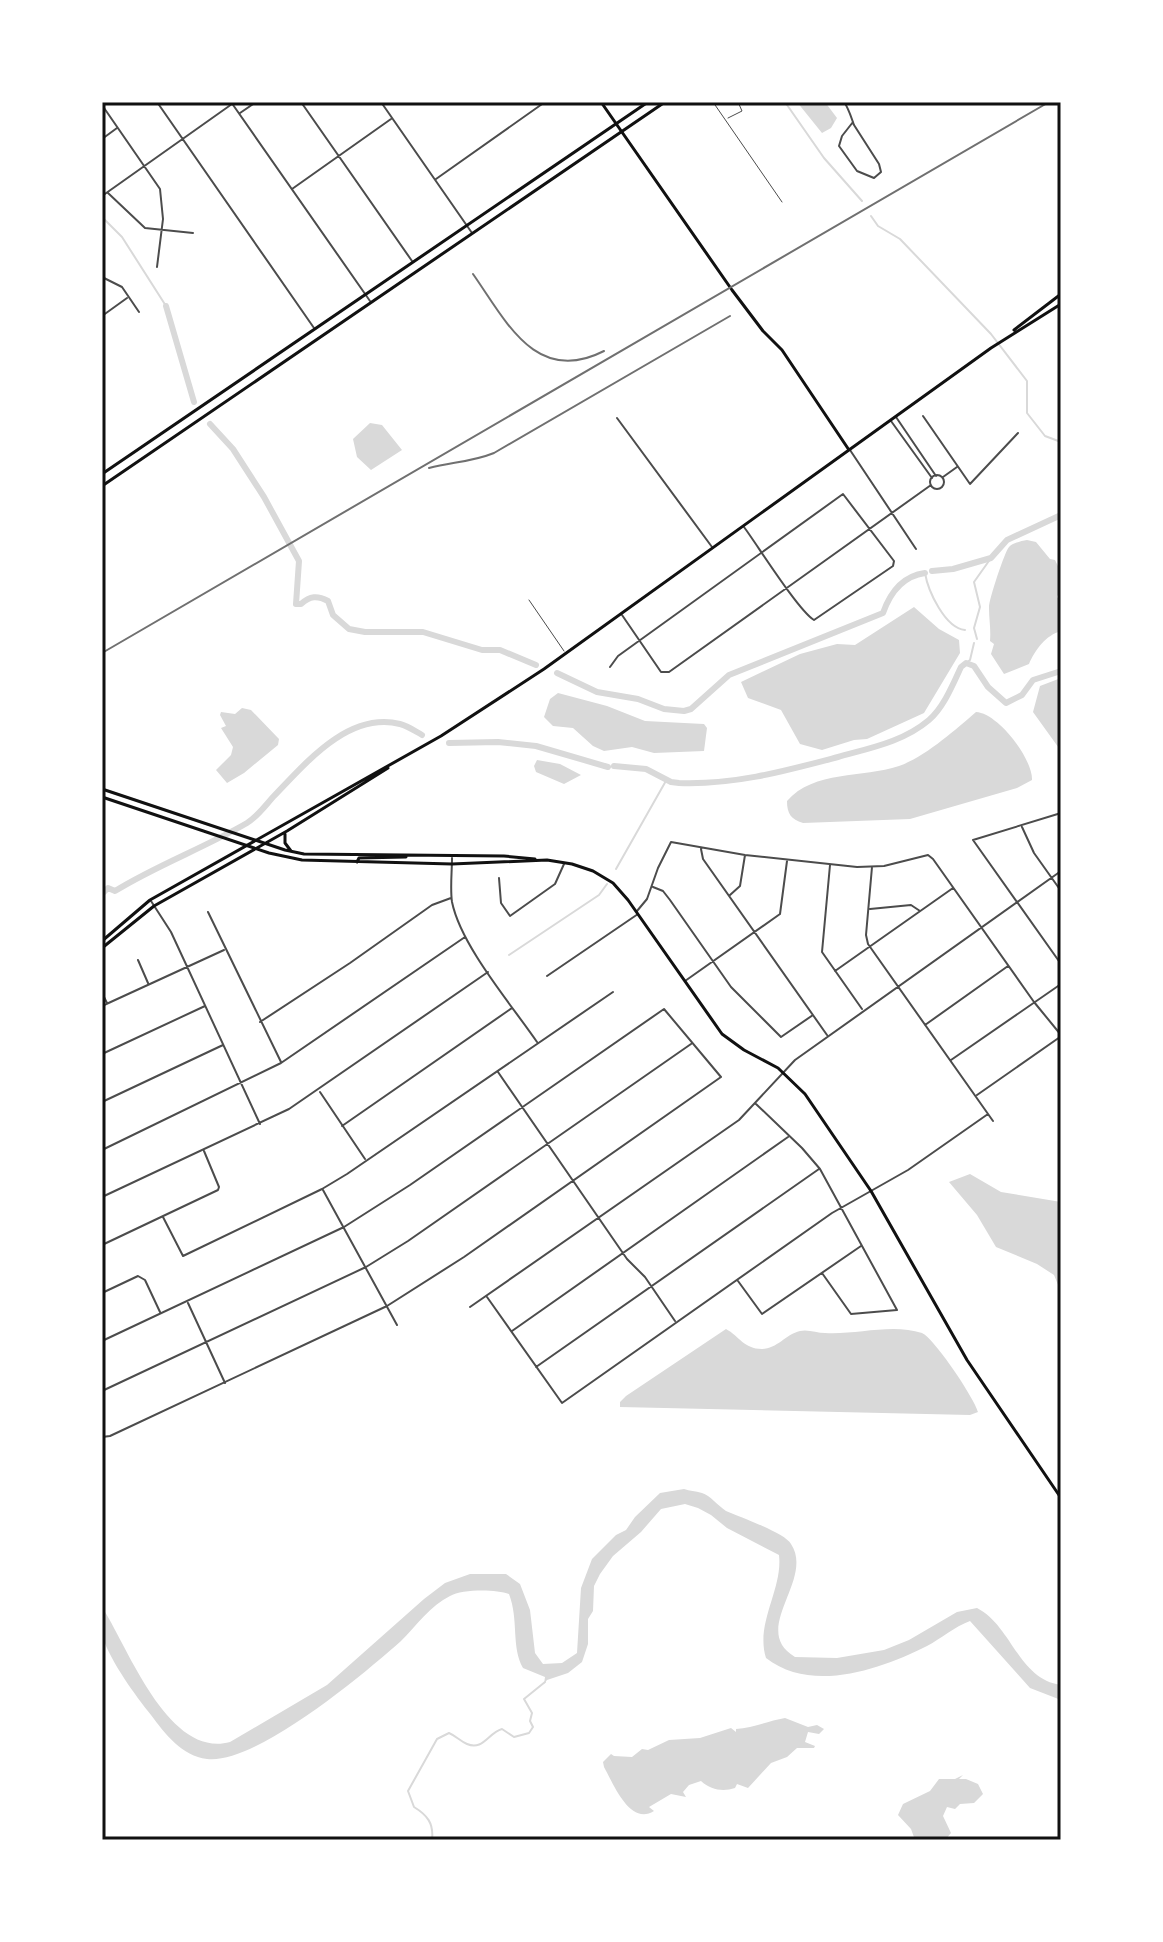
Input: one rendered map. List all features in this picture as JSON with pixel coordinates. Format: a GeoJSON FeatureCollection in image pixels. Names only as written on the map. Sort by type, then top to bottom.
{"type":"FeatureCollection","features":[{"type":"Feature","properties":{"kind":"main road"},"geometry":{"type":"LineString","coordinates":[[601,102],[746,309],[782,350],[849,450]]}},
{"type":"Feature","properties":{"kind":"main road"},"geometry":{"type":"LineString","coordinates":[[102,474],[648,102]]}},
{"type":"Feature","properties":{"kind":"main road"},"geometry":{"type":"LineString","coordinates":[[102,486],[665,102]]}},
{"type":"Feature","properties":{"kind":"main road"},"geometry":{"type":"LineString","coordinates":[[102,948],[154,906],[287,831],[565,654],[1008,336],[1061,294]]}},
{"type":"Feature","properties":{"kind":"main road"},"geometry":{"type":"LineString","coordinates":[[1008,336],[1061,304]]}},
{"type":"Feature","properties":{"kind":"main road"},"geometry":{"type":"LineString","coordinates":[[141,447],[147,456]]}},
{"type":"Feature","properties":{"kind":"main road"},"geometry":{"type":"LineString","coordinates":[[102,941],[150,900],[405,757]]}},
{"type":"Feature","properties":{"kind":"main road"},"geometry":{"type":"LineString","coordinates":[[102,789],[291,851],[315,855],[504,856],[547,860],[593,871],[613,883],[722,1034],[782,1071],[805,1094],[871,1191],[949,1332],[1061,1498]]}},
{"type":"Feature","properties":{"kind":"main road"},"geometry":{"type":"LineString","coordinates":[[102,797],[289,858],[452,864],[547,860]]}},
{"type":"Feature","properties":{"kind":"main road"},"geometry":{"type":"LineString","coordinates":[[287,831],[283,839],[291,851]]}},
{"type":"Feature","properties":{"kind":"main road"},"geometry":{"type":"LineString","coordinates":[[344,862],[345,854]]}},
{"type":"Feature","properties":{"kind":"main road"},"geometry":{"type":"LineString","coordinates":[[357,862],[359,858],[403,858],[409,855]]}},
{"type":"Feature","properties":{"kind":"street"},"geometry":{"type":"LineString","coordinates":[[157,102],[315,329]]}},
{"type":"Feature","properties":{"kind":"street"},"geometry":{"type":"LineString","coordinates":[[239,114],[256,102]]}},
{"type":"Feature","properties":{"kind":"street"},"geometry":{"type":"LineString","coordinates":[[301,102],[413,262]]}},
{"type":"Feature","properties":{"kind":"street"},"geometry":{"type":"LineString","coordinates":[[381,102],[472,234]]}},
{"type":"Feature","properties":{"kind":"street"},"geometry":{"type":"LineString","coordinates":[[435,179],[545,102]]}},
{"type":"Feature","properties":{"kind":"street"},"geometry":{"type":"LineString","coordinates":[[844,102],[880,167],[881,172],[874,178],[857,171],[839,146],[842,136],[853,122]]}},
{"type":"Feature","properties":{"kind":"street"},"geometry":{"type":"LineString","coordinates":[[102,196],[232,103],[371,303]]}},
{"type":"Feature","properties":{"kind":"street"},"geometry":{"type":"LineString","coordinates":[[102,105],[157,183],[163,199],[157,267]]}},
{"type":"Feature","properties":{"kind":"street"},"geometry":{"type":"LineString","coordinates":[[291,189],[392,118]]}},
{"type":"Feature","properties":{"kind":"street"},"geometry":{"type":"LineString","coordinates":[[102,139],[117,128]]}},
{"type":"Feature","properties":{"kind":"street"},"geometry":{"type":"LineString","coordinates":[[108,192],[145,228],[193,233]]}},
{"type":"Feature","properties":{"kind":"street"},"geometry":{"type":"LineString","coordinates":[[102,277],[117,283],[139,312]]}},
{"type":"Feature","properties":{"kind":"street"},"geometry":{"type":"LineString","coordinates":[[102,316],[128,297]]}},
{"type":"Feature","properties":{"kind":"street"},"geometry":{"type":"LineString","coordinates":[[923,416],[970,484],[1018,433]]}},
{"type":"Feature","properties":{"kind":"street"},"geometry":{"type":"LineString","coordinates":[[895,417],[936,476],[942,478]]}},
{"type":"Feature","properties":{"kind":"street"},"geometry":{"type":"LineString","coordinates":[[617,418],[713,548]]}},
{"type":"Feature","properties":{"kind":"street"},"geometry":{"type":"LineString","coordinates":[[621,614],[661,672],[669,672],[931,485],[932,478],[890,420]]}},
{"type":"Feature","properties":{"kind":"street"},"geometry":{"type":"LineString","coordinates":[[849,450],[916,549]]}},
{"type":"Feature","properties":{"kind":"street"},"geometry":{"type":"LineString","coordinates":[[931,485],[936,489],[941,487],[942,478],[959,466]]}},
{"type":"Feature","properties":{"kind":"street"},"geometry":{"type":"LineString","coordinates":[[932,478],[936,476]]}},
{"type":"Feature","properties":{"kind":"street"},"geometry":{"type":"LineString","coordinates":[[610,667],[618,656],[640,641],[762,553],[843,494],[894,561],[893,566],[818,619],[808,616],[787,588],[762,553],[743,526]]}},
{"type":"Feature","properties":{"kind":"street"},"geometry":{"type":"LineString","coordinates":[[1061,813],[973,840],[1061,964]]}},
{"type":"Feature","properties":{"kind":"street"},"geometry":{"type":"LineString","coordinates":[[1021,825],[1034,853],[1061,891]]}},
{"type":"Feature","properties":{"kind":"street"},"geometry":{"type":"LineString","coordinates":[[547,976],[637,913],[647,899],[671,842],[745,855],[872,867],[928,855],[1061,1036],[976,1096]]}},
{"type":"Feature","properties":{"kind":"street"},"geometry":{"type":"LineString","coordinates":[[702,848],[703,859],[828,1036]]}},
{"type":"Feature","properties":{"kind":"street"},"geometry":{"type":"LineString","coordinates":[[729,896],[740,886],[745,855]]}},
{"type":"Feature","properties":{"kind":"street"},"geometry":{"type":"LineString","coordinates":[[452,856],[451,898],[465,937],[538,1043]]}},
{"type":"Feature","properties":{"kind":"street"},"geometry":{"type":"LineString","coordinates":[[684,981],[781,912],[787,859]]}},
{"type":"Feature","properties":{"kind":"street"},"geometry":{"type":"LineString","coordinates":[[499,878],[499,897],[507,915],[512,915],[555,884],[563,872],[564,863]]}},
{"type":"Feature","properties":{"kind":"street"},"geometry":{"type":"LineString","coordinates":[[830,864],[821,947],[863,1011]]}},
{"type":"Feature","properties":{"kind":"street"},"geometry":{"type":"LineString","coordinates":[[872,867],[866,935],[870,947],[993,1121]]}},
{"type":"Feature","properties":{"kind":"street"},"geometry":{"type":"LineString","coordinates":[[470,1307],[739,1120],[782,1071],[1061,871]]}},
{"type":"Feature","properties":{"kind":"street"},"geometry":{"type":"LineString","coordinates":[[652,887],[663,891],[731,987],[781,1037],[813,1015]]}},
{"type":"Feature","properties":{"kind":"street"},"geometry":{"type":"LineString","coordinates":[[835,971],[954,887]]}},
{"type":"Feature","properties":{"kind":"street"},"geometry":{"type":"LineString","coordinates":[[260,1022],[432,905],[451,898]]}},
{"type":"Feature","properties":{"kind":"street"},"geometry":{"type":"LineString","coordinates":[[150,900],[171,932],[260,1124]]}},
{"type":"Feature","properties":{"kind":"street"},"geometry":{"type":"LineString","coordinates":[[868,909],[911,905],[920,911]]}},
{"type":"Feature","properties":{"kind":"street"},"geometry":{"type":"LineString","coordinates":[[208,912],[281,1063]]}},
{"type":"Feature","properties":{"kind":"street"},"geometry":{"type":"LineString","coordinates":[[102,1150],[281,1063],[465,937]]}},
{"type":"Feature","properties":{"kind":"street"},"geometry":{"type":"LineString","coordinates":[[102,1006],[225,950]]}},
{"type":"Feature","properties":{"kind":"street"},"geometry":{"type":"LineString","coordinates":[[138,960],[148,984]]}},
{"type":"Feature","properties":{"kind":"street"},"geometry":{"type":"LineString","coordinates":[[925,1025],[1009,966]]}},
{"type":"Feature","properties":{"kind":"street"},"geometry":{"type":"LineString","coordinates":[[102,1197],[260,1124],[319,1091],[488,972]]}},
{"type":"Feature","properties":{"kind":"street"},"geometry":{"type":"LineString","coordinates":[[950,1061],[1061,984]]}},
{"type":"Feature","properties":{"kind":"street"},"geometry":{"type":"LineString","coordinates":[[163,1217],[183,1256],[322,1189],[613,992]]}},
{"type":"Feature","properties":{"kind":"street"},"geometry":{"type":"LineString","coordinates":[[102,993],[107,1004]]}},
{"type":"Feature","properties":{"kind":"street"},"geometry":{"type":"LineString","coordinates":[[102,1054],[205,1006]]}},
{"type":"Feature","properties":{"kind":"street"},"geometry":{"type":"LineString","coordinates":[[342,1126],[513,1007]]}},
{"type":"Feature","properties":{"kind":"street"},"geometry":{"type":"LineString","coordinates":[[102,1341],[344,1227],[410,1185],[664,1009],[721,1077],[425,1284],[387,1306],[225,1383],[102,1437]]}},
{"type":"Feature","properties":{"kind":"street"},"geometry":{"type":"LineString","coordinates":[[102,1391],[366,1267],[692,1043]]}},
{"type":"Feature","properties":{"kind":"street"},"geometry":{"type":"LineString","coordinates":[[102,1102],[223,1045]]}},
{"type":"Feature","properties":{"kind":"street"},"geometry":{"type":"LineString","coordinates":[[497,1071],[624,1254],[652,1286],[676,1322]]}},
{"type":"Feature","properties":{"kind":"street"},"geometry":{"type":"LineString","coordinates":[[319,1091],[366,1161]]}},
{"type":"Feature","properties":{"kind":"street"},"geometry":{"type":"LineString","coordinates":[[755,1104],[820,1169],[897,1310],[851,1314],[822,1273]]}},
{"type":"Feature","properties":{"kind":"street"},"geometry":{"type":"LineString","coordinates":[[486,1296],[562,1403],[842,1207],[908,1170],[988,1114]]}},
{"type":"Feature","properties":{"kind":"street"},"geometry":{"type":"LineString","coordinates":[[511,1331],[778,1146],[789,1135]]}},
{"type":"Feature","properties":{"kind":"street"},"geometry":{"type":"LineString","coordinates":[[102,1245],[218,1190],[203,1150]]}},
{"type":"Feature","properties":{"kind":"street"},"geometry":{"type":"LineString","coordinates":[[535,1367],[820,1169]]}},
{"type":"Feature","properties":{"kind":"street"},"geometry":{"type":"LineString","coordinates":[[322,1189],[397,1325]]}},
{"type":"Feature","properties":{"kind":"street"},"geometry":{"type":"LineString","coordinates":[[737,1280],[762,1314],[862,1245]]}},
{"type":"Feature","properties":{"kind":"street"},"geometry":{"type":"LineString","coordinates":[[102,1293],[138,1276],[145,1280],[161,1314]]}},
{"type":"Feature","properties":{"kind":"street"},"geometry":{"type":"LineString","coordinates":[[187,1302],[225,1383]]}},
{"type":"Feature","properties":{"kind":"lane"},"geometry":{"type":"LineString","coordinates":[[713,102],[782,202]]}},
{"type":"Feature","properties":{"kind":"lane"},"geometry":{"type":"LineString","coordinates":[[725,119],[742,111],[738,102]]}},
{"type":"Feature","properties":{"kind":"lane"},"geometry":{"type":"LineString","coordinates":[[529,600],[565,654]]}},
{"type":"Feature","properties":{"kind":"shaded area"},"geometry":{"type":"Polygon","coordinates":[[[797,102],[825,102],[837,118],[831,128],[822,133],[797,102]]]}},
{"type":"Feature","properties":{"kind":"shaded area"},"geometry":{"type":"Polygon","coordinates":[[[370,423],[382,425],[402,450],[371,470],[357,457],[353,439],[370,423]]]}},
{"type":"Feature","properties":{"kind":"shaded area"},"geometry":{"type":"Polygon","coordinates":[[[1027,540],[1036,542],[1050,559],[1055,560],[1059,569],[1061,583],[1057,597],[1061,602],[1061,631],[1042,644],[1029,664],[1004,674],[991,654],[994,644],[990,641],[989,604],[1009,547],[1027,540]]]}},
{"type":"Feature","properties":{"kind":"shaded area"},"geometry":{"type":"Polygon","coordinates":[[[914,607],[939,629],[959,640],[960,653],[924,713],[867,739],[822,750],[800,744],[781,710],[748,698],[741,682],[800,654],[837,644],[855,645],[914,607]]]}},
{"type":"Feature","properties":{"kind":"shaded area"},"geometry":{"type":"Polygon","coordinates":[[[1061,678],[1061,751],[1033,712],[1040,686],[1061,678]]]}},
{"type":"Feature","properties":{"kind":"shaded area"},"geometry":{"type":"Polygon","coordinates":[[[558,693],[607,706],[645,721],[704,724],[707,728],[704,751],[654,753],[632,747],[604,751],[593,746],[573,728],[553,726],[544,717],[550,699],[558,693]]]}},
{"type":"Feature","properties":{"kind":"shaded area"},"geometry":{"type":"Polygon","coordinates":[[[242,708],[251,710],[279,739],[278,745],[227,783],[216,770],[231,755],[233,747],[221,728],[226,726],[220,715],[221,712],[235,714],[242,708]]]}},
{"type":"Feature","properties":{"kind":"shaded area"},"geometry":{"type":"Polygon","coordinates":[[[976,712],[994,720],[1013,738],[1027,761],[1032,780],[1017,788],[910,819],[803,823],[789,813],[787,801],[798,791],[825,779],[885,770],[909,762],[976,712]]]}},
{"type":"Feature","properties":{"kind":"shaded area"},"geometry":{"type":"Polygon","coordinates":[[[537,760],[560,764],[581,775],[564,784],[536,772],[534,766],[537,760]]]}},
{"type":"Feature","properties":{"kind":"shaded area"},"geometry":{"type":"Polygon","coordinates":[[[970,1174],[1001,1192],[1061,1202],[1061,1292],[1054,1275],[1037,1264],[996,1247],[977,1215],[949,1182],[970,1174]]]}},
{"type":"Feature","properties":{"kind":"shaded area"},"geometry":{"type":"Polygon","coordinates":[[[726,1329],[746,1345],[762,1349],[803,1331],[837,1333],[899,1329],[922,1333],[953,1370],[978,1412],[970,1415],[620,1407],[626,1396],[726,1329]]]}},
{"type":"Feature","properties":{"kind":"shaded area"},"geometry":{"type":"Polygon","coordinates":[[[684,1489],[705,1494],[726,1511],[771,1530],[791,1544],[796,1558],[795,1573],[778,1633],[783,1646],[795,1657],[837,1658],[884,1650],[909,1640],[957,1612],[977,1608],[999,1627],[1035,1673],[1046,1681],[1061,1685],[1061,1700],[1030,1688],[970,1621],[927,1646],[868,1669],[825,1676],[804,1675],[784,1669],[766,1658],[764,1645],[779,1555],[727,1528],[711,1515],[685,1504],[661,1509],[641,1532],[613,1556],[600,1574],[594,1586],[593,1611],[588,1619],[588,1644],[582,1662],[568,1673],[544,1684],[545,1677],[523,1668],[517,1651],[509,1594],[479,1590],[462,1592],[436,1605],[384,1656],[308,1715],[252,1748],[228,1757],[198,1757],[175,1743],[124,1678],[102,1634],[102,1607],[152,1696],[188,1734],[208,1743],[230,1742],[327,1685],[424,1599],[445,1583],[470,1574],[506,1574],[520,1584],[530,1610],[535,1653],[543,1664],[562,1663],[577,1653],[581,1588],[592,1559],[616,1535],[626,1530],[660,1493],[684,1489]]]}},
{"type":"Feature","properties":{"kind":"shaded area"},"geometry":{"type":"Polygon","coordinates":[[[785,1718],[808,1727],[817,1725],[824,1729],[819,1734],[808,1732],[805,1742],[814,1748],[797,1748],[787,1757],[771,1763],[748,1788],[737,1784],[735,1788],[717,1789],[701,1781],[689,1785],[683,1792],[686,1797],[671,1794],[649,1807],[654,1811],[637,1813],[618,1793],[604,1767],[603,1762],[611,1754],[632,1757],[642,1749],[648,1750],[669,1740],[700,1738],[731,1728],[736,1732],[736,1729],[785,1718]]]}},
{"type":"Feature","properties":{"kind":"shaded area"},"geometry":{"type":"Polygon","coordinates":[[[963,1775],[959,1779],[978,1784],[983,1794],[974,1803],[960,1804],[955,1809],[947,1807],[943,1816],[951,1833],[945,1840],[915,1840],[911,1829],[898,1815],[903,1804],[930,1791],[939,1779],[955,1779],[963,1775]]]}},
{"type":"Feature","properties":{"kind":"waterway"},"geometry":{"type":"LineString","coordinates":[[785,102],[824,158],[862,201]]}},
{"type":"Feature","properties":{"kind":"waterway"},"geometry":{"type":"LineString","coordinates":[[871,216],[878,226],[900,239],[991,334],[1027,381],[1027,413],[1045,436],[1061,442]]}},
{"type":"Feature","properties":{"kind":"waterway"},"geometry":{"type":"LineString","coordinates":[[102,217],[122,237],[166,306]]}},
{"type":"Feature","properties":{"kind":"waterway"},"geometry":{"type":"LineString","coordinates":[[166,306],[194,402]]}},
{"type":"Feature","properties":{"kind":"waterway"},"geometry":{"type":"LineString","coordinates":[[210,424],[233,449],[299,561],[296,604],[317,597],[328,601],[333,615],[349,629],[423,632],[482,650],[500,650],[536,665]]}},
{"type":"Feature","properties":{"kind":"waterway"},"geometry":{"type":"LineString","coordinates":[[932,571],[953,569],[991,558],[1007,540],[1061,515]]}},
{"type":"Feature","properties":{"kind":"waterway"},"geometry":{"type":"LineString","coordinates":[[977,639],[974,628],[980,607],[974,582],[991,558]]}},
{"type":"Feature","properties":{"kind":"waterway"},"geometry":{"type":"LineString","coordinates":[[925,573],[944,616],[965,630]]}},
{"type":"Feature","properties":{"kind":"waterway"},"geometry":{"type":"LineString","coordinates":[[557,673],[597,692],[684,711],[691,709],[729,675],[883,613],[898,587],[910,578],[925,573]]}},
{"type":"Feature","properties":{"kind":"waterway"},"geometry":{"type":"LineString","coordinates":[[966,663],[970,660],[974,643]]}},
{"type":"Feature","properties":{"kind":"waterway"},"geometry":{"type":"LineString","coordinates":[[614,766],[646,769],[679,783],[720,782],[779,772],[874,747],[919,728],[939,709],[966,663],[974,666],[988,687],[1006,703],[1022,695],[1033,680],[1061,671]]}},
{"type":"Feature","properties":{"kind":"waterway"},"geometry":{"type":"LineString","coordinates":[[102,894],[108,888],[115,891],[247,823],[314,756],[345,733],[381,722],[403,725],[422,735]]}},
{"type":"Feature","properties":{"kind":"waterway"},"geometry":{"type":"LineString","coordinates":[[449,743],[498,742],[536,746],[608,767]]}},
{"type":"Feature","properties":{"kind":"waterway"},"geometry":{"type":"LineString","coordinates":[[616,869],[667,779]]}},
{"type":"Feature","properties":{"kind":"waterway"},"geometry":{"type":"LineString","coordinates":[[509,955],[599,895],[607,884]]}},
{"type":"Feature","properties":{"kind":"waterway"},"geometry":{"type":"LineString","coordinates":[[432,1840],[429,1820],[414,1807],[408,1791],[437,1739],[449,1733],[473,1746],[502,1729],[514,1737],[529,1733],[533,1727],[530,1721],[532,1713],[524,1699],[545,1682]]}},
{"type":"Feature","properties":{"kind":"railway"},"geometry":{"type":"LineString","coordinates":[[102,653],[1049,102]]}},
{"type":"Feature","properties":{"kind":"railway"},"geometry":{"type":"LineString","coordinates":[[473,274],[511,328],[541,354],[559,360],[580,360],[604,351]]}},
{"type":"Feature","properties":{"kind":"railway"},"geometry":{"type":"LineString","coordinates":[[429,468],[494,453],[730,316]]}}]}
